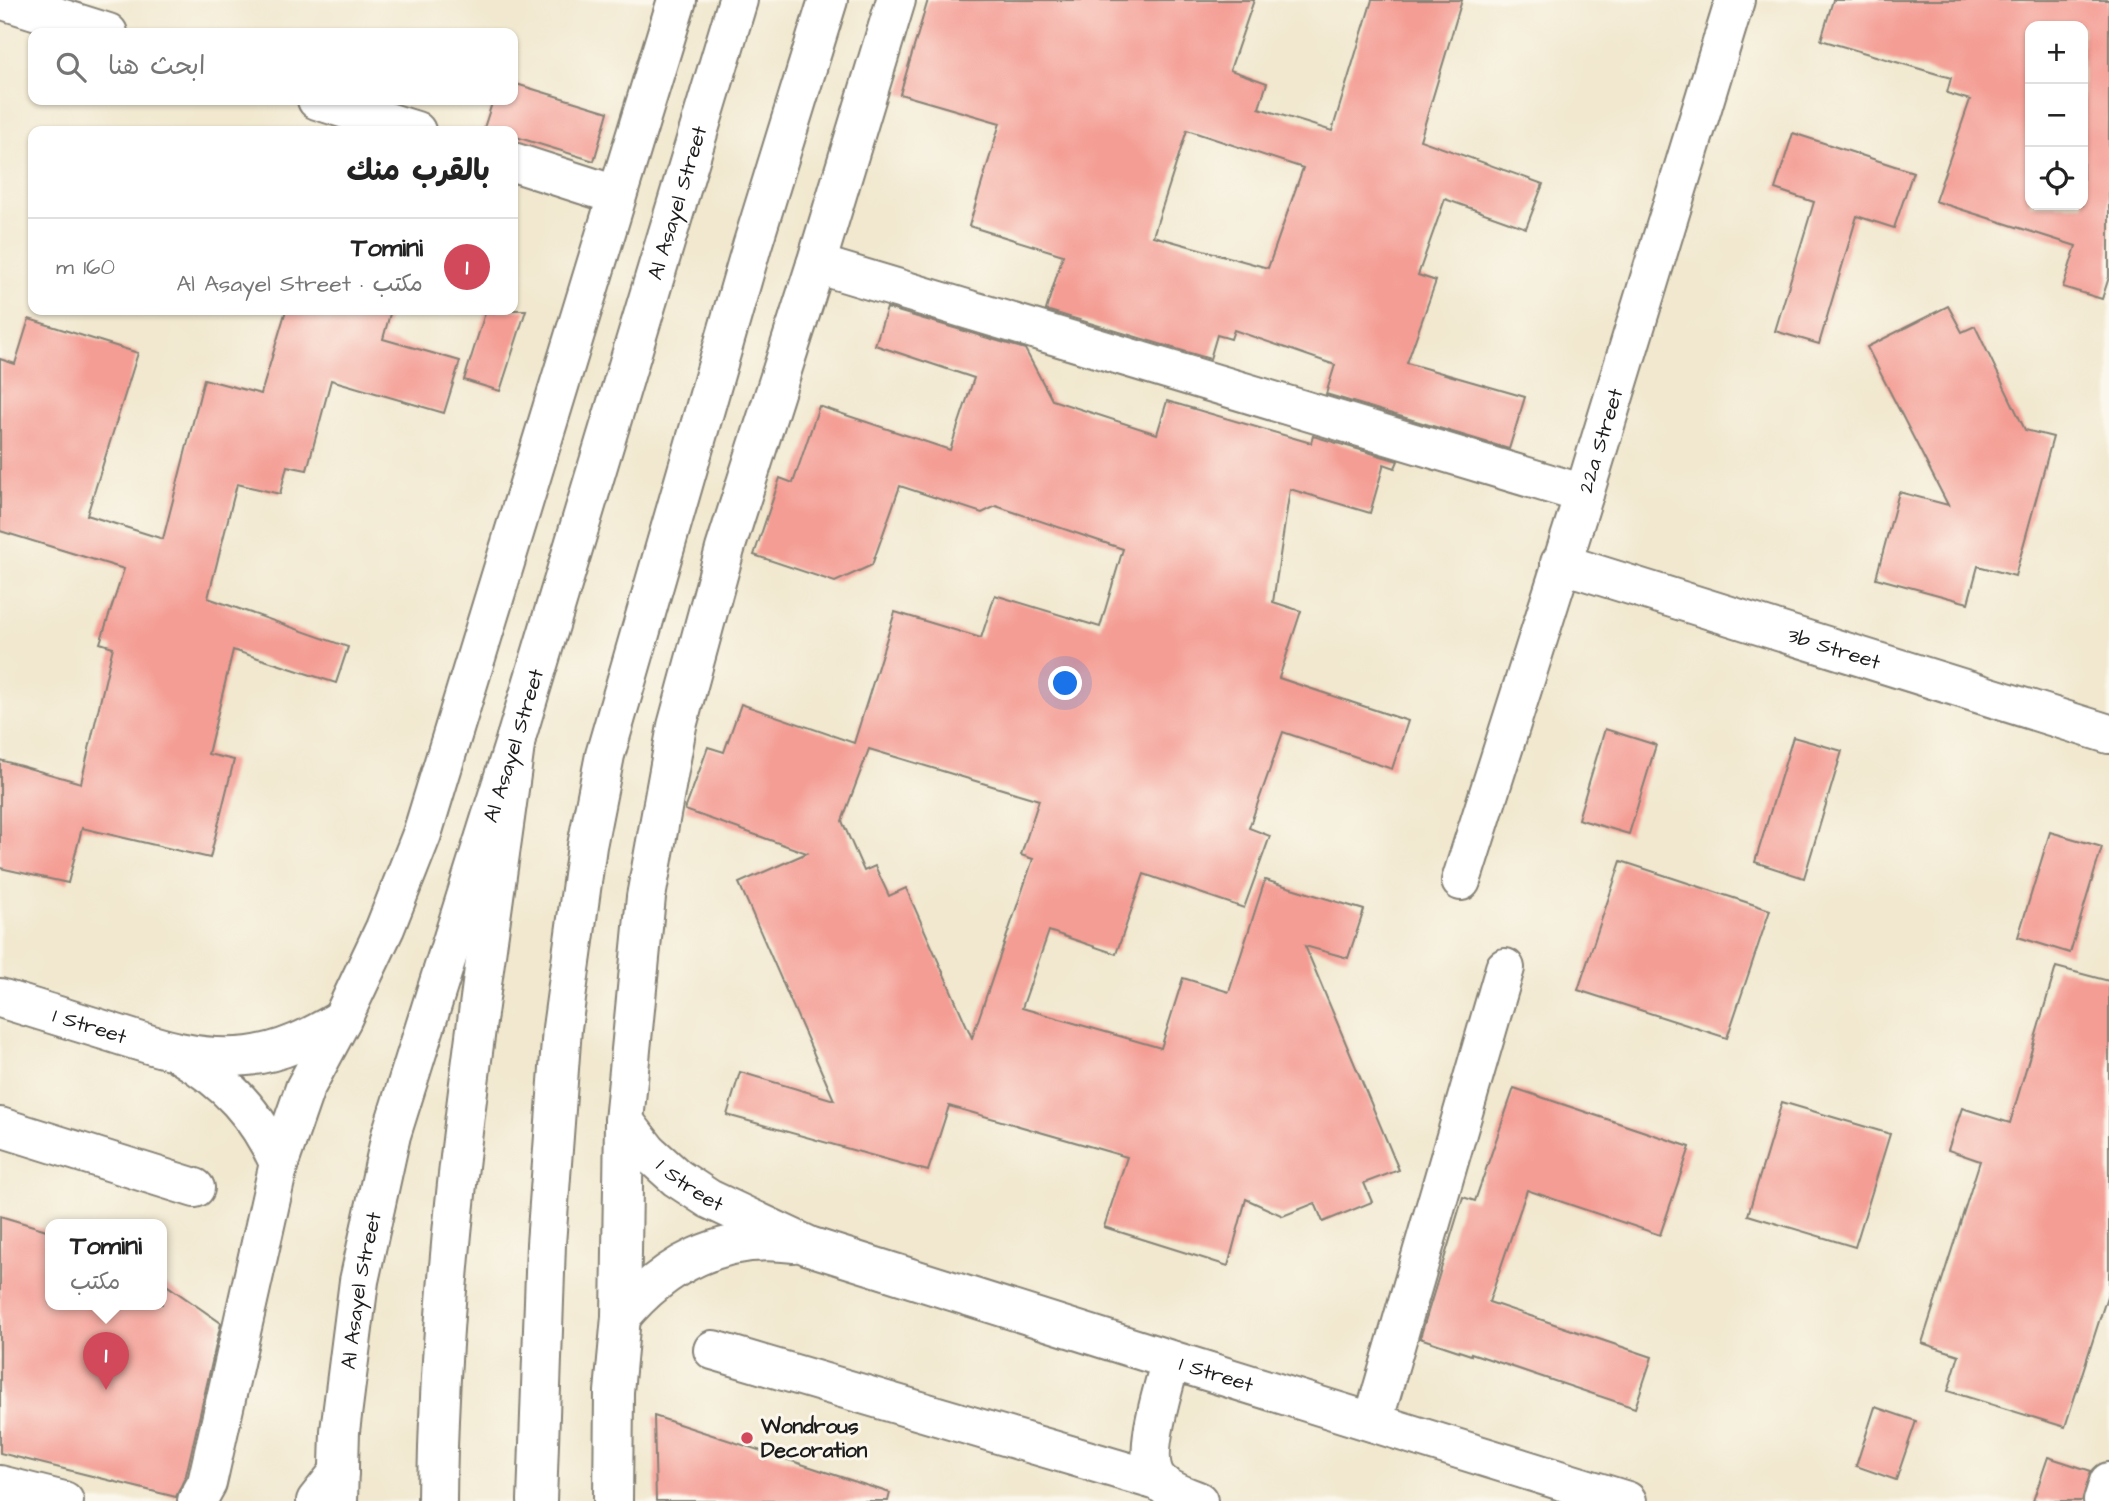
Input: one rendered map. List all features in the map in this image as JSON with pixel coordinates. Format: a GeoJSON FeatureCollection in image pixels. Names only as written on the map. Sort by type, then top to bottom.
{"type":"FeatureCollection","features":[{"type":"Feature","properties":{"kind":"street"},"geometry":{"type":"LineString","coordinates":[[3,0],[92,28]]}},
{"type":"Feature","properties":{"kind":"street"},"geometry":{"type":"LineString","coordinates":[[197,1501],[207,1483],[279,1163],[305,1088],[342,1019],[385,928],[422,834],[677,0]]}},
{"type":"Feature","properties":{"kind":"street","name":"Al Asayel Street"},"geometry":{"type":"LineString","coordinates":[[339,1486],[340,1430],[359,1281],[391,1135],[516,738],[738,0]]}},
{"type":"Feature","properties":{"kind":"street"},"geometry":{"type":"LineString","coordinates":[[537,1501],[546,1244],[562,1028],[587,846],[606,755],[668,537],[752,246],[828,0]]}},
{"type":"Feature","properties":{"kind":"street"},"geometry":{"type":"LineString","coordinates":[[613,1501],[614,1392],[621,1317],[624,1121],[646,897],[677,726],[725,549],[816,264],[896,0]]}},
{"type":"Feature","properties":{"kind":"street","name":"22a Street"},"geometry":{"type":"LineString","coordinates":[[1461,881],[1584,494],[1735,0]]}},
{"type":"Feature","properties":{"kind":"street"},"geometry":{"type":"LineString","coordinates":[[333,105],[400,126]]}},
{"type":"Feature","properties":{"kind":"street"},"geometry":{"type":"LineString","coordinates":[[518,164],[616,195]]}},
{"type":"Feature","properties":{"kind":"street"},"geometry":{"type":"LineString","coordinates":[[816,264],[1584,494]]}},
{"type":"Feature","properties":{"kind":"street"},"geometry":{"type":"LineString","coordinates":[[668,537],[725,549]]}},
{"type":"Feature","properties":{"kind":"street","name":"3b Street"},"geometry":{"type":"LineString","coordinates":[[1560,563],[2109,734]]}},
{"type":"Feature","properties":{"kind":"street"},"geometry":{"type":"LineString","coordinates":[[437,1501],[442,1342],[453,1213],[516,738]]}},
{"type":"Feature","properties":{"kind":"street"},"geometry":{"type":"LineString","coordinates":[[1373,1422],[1505,968]]}},
{"type":"Feature","properties":{"kind":"street","name":"1 Street"},"geometry":{"type":"LineString","coordinates":[[0,998],[180,1054],[229,1088],[266,1136],[279,1163]]}},
{"type":"Feature","properties":{"kind":"street","name":"1 Street"},"geometry":{"type":"LineString","coordinates":[[180,1054],[248,1056],[281,1049],[312,1037],[342,1019]]}},
{"type":"Feature","properties":{"kind":"street","name":"1 Street"},"geometry":{"type":"LineString","coordinates":[[624,1121],[648,1152],[677,1178],[709,1199],[808,1246],[1628,1501]]}},
{"type":"Feature","properties":{"kind":"street"},"geometry":{"type":"LineString","coordinates":[[0,1127],[195,1188]]}},
{"type":"Feature","properties":{"kind":"street","name":"1 Street"},"geometry":{"type":"LineString","coordinates":[[621,1317],[640,1294],[663,1275],[718,1248],[748,1242],[778,1241],[808,1246]]}},
{"type":"Feature","properties":{"kind":"street"},"geometry":{"type":"LineString","coordinates":[[713,1350],[1158,1481],[1175,1492],[1198,1501]]}},
{"type":"Feature","properties":{"kind":"street"},"geometry":{"type":"LineString","coordinates":[[1158,1481],[1153,1468],[1153,1433],[1171,1360]]}},
{"type":"Feature","properties":{"kind":"street"},"geometry":{"type":"LineString","coordinates":[[2103,1501],[2109,1482]]}},
{"type":"Feature","properties":{"kind":"street"},"geometry":{"type":"LineString","coordinates":[[0,1485],[64,1501]]}},
{"type":"Feature","properties":{"kind":"street"},"geometry":{"type":"LineString","coordinates":[[316,1501],[339,1486]]}},
{"type":"Feature","properties":{"kind":"building"},"geometry":{"type":"Polygon","coordinates":[[[928,0],[1254,0],[1230,70],[1267,83],[1259,108],[1332,131],[1372,0],[1462,0],[1420,140],[1543,184],[1526,228],[1445,199],[1418,275],[1436,281],[1407,363],[1525,397],[1509,449],[1326,394],[1335,365],[1234,330],[1231,339],[1217,335],[1210,359],[1046,310],[1063,255],[969,226],[1000,123],[900,94],[928,0]],[[1187,130],[1153,236],[1268,268],[1303,168],[1187,130]]]}},
{"type":"Feature","properties":{"kind":"building"},"geometry":{"type":"Polygon","coordinates":[[[1833,0],[2109,0],[2109,277],[2102,299],[2063,287],[2076,246],[1935,201],[1970,100],[1947,93],[1951,78],[1821,40],[1833,0]]]}},
{"type":"Feature","properties":{"kind":"building"},"geometry":{"type":"Polygon","coordinates":[[[518,85],[608,112],[594,161],[518,138],[518,126],[485,126],[491,105],[518,105],[518,85]]]}},
{"type":"Feature","properties":{"kind":"building"},"geometry":{"type":"Polygon","coordinates":[[[1793,133],[1913,172],[1894,228],[1857,216],[1819,344],[1775,331],[1814,202],[1775,189],[1793,133]]]}},
{"type":"Feature","properties":{"kind":"building"},"geometry":{"type":"Polygon","coordinates":[[[1948,306],[1962,332],[1975,326],[2025,430],[2053,437],[2015,576],[1978,566],[1968,603],[1876,578],[1899,492],[1948,505],[1867,347],[1948,306]]]}},
{"type":"Feature","properties":{"kind":"building"},"geometry":{"type":"Polygon","coordinates":[[[887,308],[1025,349],[1052,400],[1157,434],[1167,401],[1311,443],[1313,436],[1398,461],[1395,468],[1384,464],[1370,513],[1290,489],[1273,602],[1301,611],[1279,678],[1408,721],[1392,769],[1283,732],[1249,828],[1270,836],[1244,908],[1144,874],[1116,954],[1049,931],[1022,1008],[1161,1048],[1183,978],[1229,992],[1265,880],[1364,910],[1348,958],[1305,946],[1399,1170],[1364,1183],[1372,1202],[1323,1222],[1315,1203],[1283,1216],[1246,1199],[1228,1266],[1104,1227],[1127,1157],[949,1106],[928,1171],[727,1115],[740,1072],[834,1100],[739,883],[807,853],[685,810],[708,747],[724,752],[741,704],[854,743],[895,612],[981,638],[995,595],[1100,627],[1123,549],[996,506],[982,513],[900,486],[872,565],[835,582],[754,555],[780,478],[793,483],[819,406],[950,450],[974,378],[875,345],[887,308]],[[869,749],[842,821],[864,871],[875,866],[889,896],[906,888],[972,1038],[1033,859],[1021,855],[1039,800],[869,749]]]}},
{"type":"Feature","properties":{"kind":"building"},"geometry":{"type":"Polygon","coordinates":[[[518,310],[526,310],[500,391],[464,380],[484,315],[518,315],[518,310]]]}},
{"type":"Feature","properties":{"kind":"building"},"geometry":{"type":"Polygon","coordinates":[[[285,315],[390,315],[383,339],[460,361],[444,413],[331,380],[307,470],[287,466],[280,494],[237,484],[208,598],[348,647],[336,683],[233,650],[208,754],[234,760],[210,858],[82,828],[68,883],[0,868],[0,760],[81,783],[113,647],[100,643],[124,569],[0,531],[0,359],[15,364],[29,319],[138,353],[87,515],[163,539],[204,379],[261,394],[285,315]]]}},
{"type":"Feature","properties":{"kind":"building"},"geometry":{"type":"Polygon","coordinates":[[[1605,729],[1656,745],[1629,834],[1578,819],[1605,729]]]}},
{"type":"Feature","properties":{"kind":"building"},"geometry":{"type":"Polygon","coordinates":[[[1793,737],[1842,751],[1804,878],[1755,862],[1793,737]]]}},
{"type":"Feature","properties":{"kind":"building"},"geometry":{"type":"Polygon","coordinates":[[[2050,832],[2102,847],[2070,953],[2018,937],[2050,832]]]}},
{"type":"Feature","properties":{"kind":"building"},"geometry":{"type":"Polygon","coordinates":[[[1621,861],[1770,910],[1727,1038],[1578,990],[1621,861]]]}},
{"type":"Feature","properties":{"kind":"building"},"geometry":{"type":"Polygon","coordinates":[[[2056,967],[2109,981],[2109,1290],[2065,1427],[1948,1391],[1959,1355],[1922,1343],[1980,1161],[1948,1150],[1962,1108],[2010,1123],[2056,967]]]}},
{"type":"Feature","properties":{"kind":"building"},"geometry":{"type":"Polygon","coordinates":[[[1514,1088],[1690,1147],[1660,1235],[1527,1190],[1489,1302],[1652,1357],[1635,1408],[1420,1338],[1463,1197],[1475,1201],[1514,1088]]]}},
{"type":"Feature","properties":{"kind":"building"},"geometry":{"type":"Polygon","coordinates":[[[1782,1102],[1890,1134],[1855,1247],[1748,1215],[1782,1102]]]}},
{"type":"Feature","properties":{"kind":"building"},"geometry":{"type":"Polygon","coordinates":[[[0,1216],[45,1230],[45,1310],[167,1310],[167,1285],[221,1323],[186,1475],[176,1497],[0,1453],[0,1216]]]}},
{"type":"Feature","properties":{"kind":"building"},"geometry":{"type":"Polygon","coordinates":[[[1875,1407],[1916,1421],[1896,1480],[1856,1466],[1875,1407]]]}},
{"type":"Feature","properties":{"kind":"building"},"geometry":{"type":"Polygon","coordinates":[[[654,1416],[890,1493],[888,1501],[656,1501],[654,1416]]]}},
{"type":"Feature","properties":{"kind":"building"},"geometry":{"type":"Polygon","coordinates":[[[2048,1457],[2091,1471],[2082,1501],[2033,1501],[2048,1457]]]}},
{"type":"Feature","properties":{"kind":"place","name":"Tomini"},"geometry":{"type":"Point","coordinates":[106,1390]}},
{"type":"Feature","properties":{"kind":"place","name":"Wondrous Decoration"},"geometry":{"type":"Point","coordinates":[747,1438]}}]}
